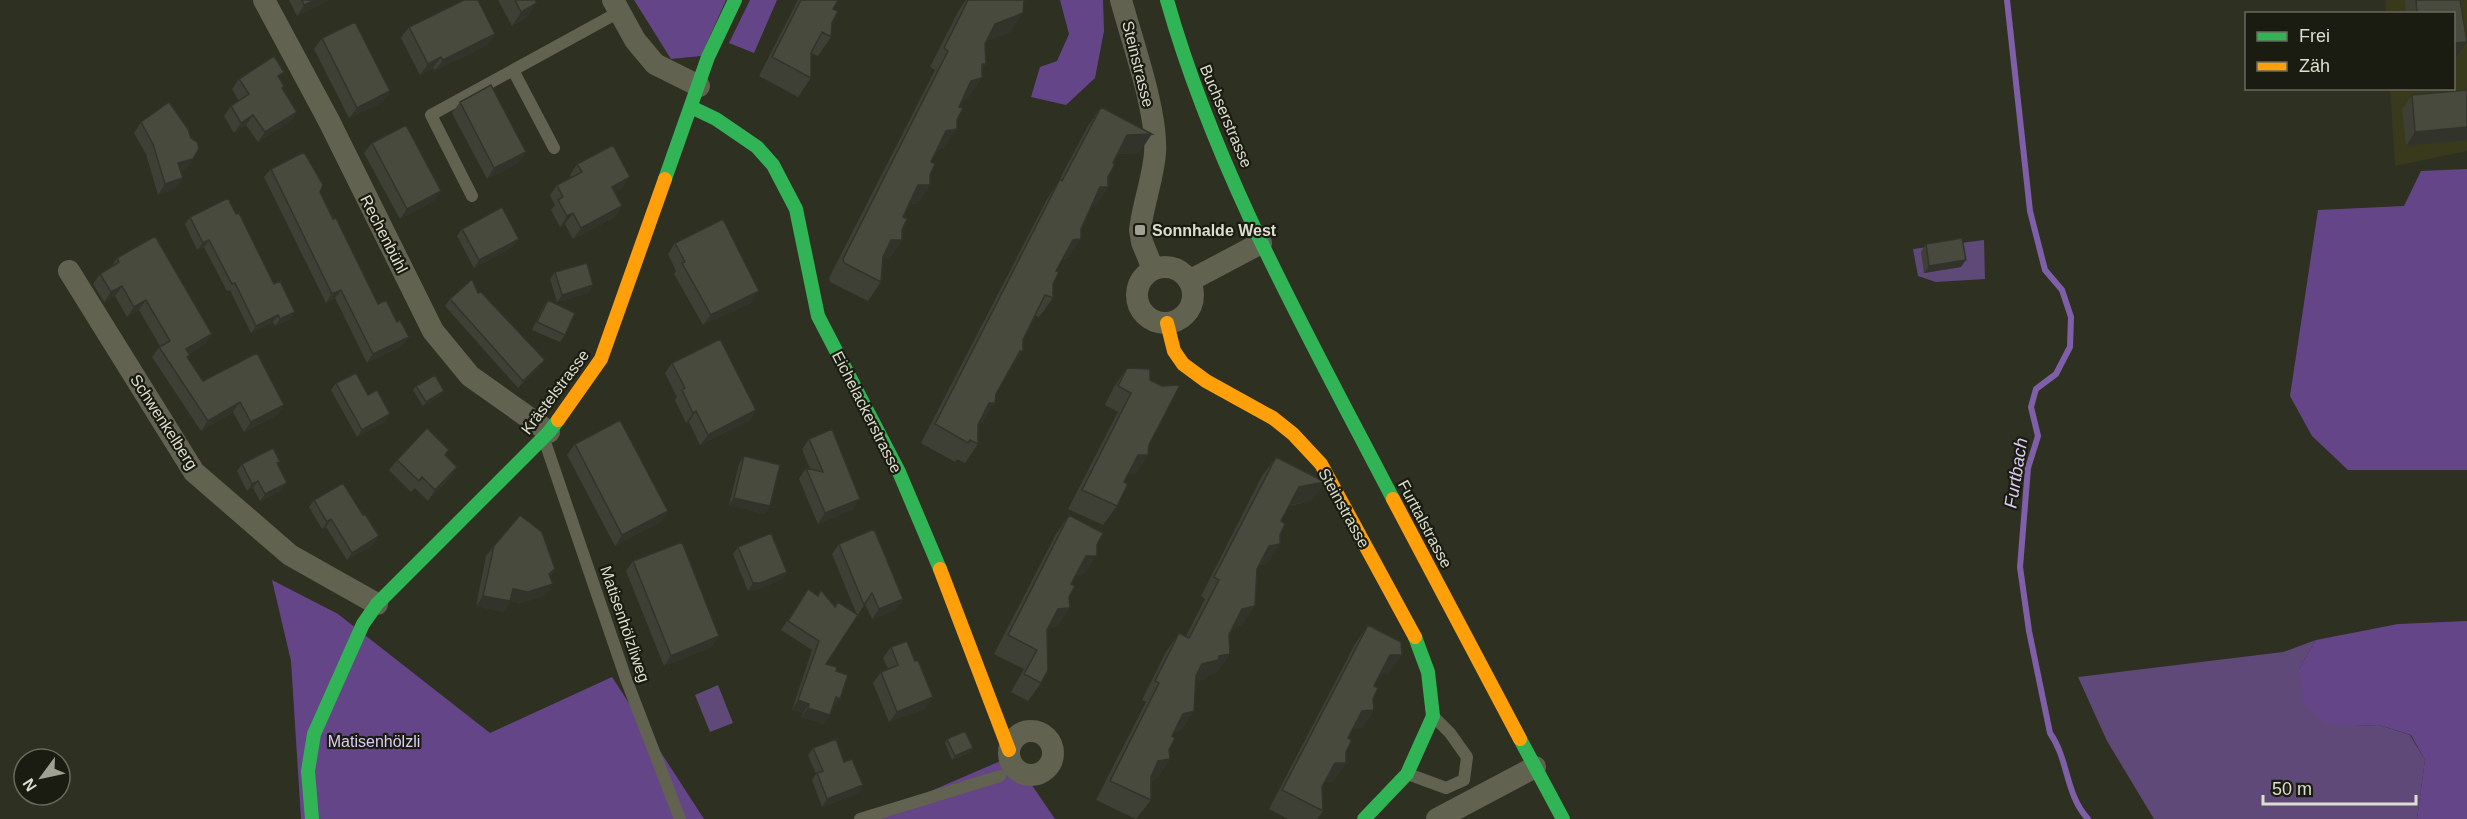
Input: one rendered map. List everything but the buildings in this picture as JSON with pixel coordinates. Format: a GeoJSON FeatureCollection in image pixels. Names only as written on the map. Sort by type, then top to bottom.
{"type":"FeatureCollection","features":[{"type":"Feature","properties":{"kind":"street","name":"Rechenbühl"},"geometry":{"type":"LineString","coordinates":[[264,0],[329,121],[433,331],[470,376],[546,435]]}},
{"type":"Feature","properties":{"kind":"street","name":"Krästelstrasse"},"geometry":{"type":"LineString","coordinates":[[312,819],[308,771],[314,734],[363,624],[377,604],[546,435],[601,359],[708,57],[735,0]]}},
{"type":"Feature","properties":{"kind":"street","name":"Steinstrasse"},"geometry":{"type":"LineString","coordinates":[[1121,0],[1148,102],[1152,126],[1155,152],[1140,230],[1142,242],[1153,269]]}},
{"type":"Feature","properties":{"kind":"street","name":"Buchserstrasse"},"geometry":{"type":"LineString","coordinates":[[1167,0],[1184,60],[1261,243]]}},
{"type":"Feature","properties":{"kind":"street"},"geometry":{"type":"LineString","coordinates":[[616,6],[635,40],[655,64],[695,96]]}},
{"type":"Feature","properties":{"kind":"street","name":"Eichelackerstrasse"},"geometry":{"type":"LineString","coordinates":[[695,96],[716,119],[757,147],[773,165],[796,209],[818,316],[898,472],[948,588],[1009,750]]}},
{"type":"Feature","properties":{"kind":"street"},"geometry":{"type":"LineString","coordinates":[[1189,281],[1261,243]]}},
{"type":"Feature","properties":{"kind":"street","name":"Furttalstrasse"},"geometry":{"type":"LineString","coordinates":[[1261,243],[1563,819]]}},
{"type":"Feature","properties":{"kind":"street"},"geometry":{"type":"LineString","coordinates":[[1173,268],[1183,273],[1189,281],[1193,298],[1188,312],[1175,322],[1167,323],[1148,318],[1138,302],[1137,292],[1139,283],[1153,269],[1173,268]]}},
{"type":"Feature","properties":{"kind":"street","name":"Schwenkelberg"},"geometry":{"type":"LineString","coordinates":[[69,272],[194,472],[290,555],[377,604]]}},
{"type":"Feature","properties":{"kind":"street","name":"Steinstrasse"},"geometry":{"type":"LineString","coordinates":[[1167,323],[1176,356],[1196,375],[1247,401],[1275,420],[1298,438],[1321,464],[1420,646],[1428,672],[1433,716]]}},
{"type":"Feature","properties":{"kind":"street"},"geometry":{"type":"LineString","coordinates":[[1364,819],[1407,774],[1433,716]]}},
{"type":"Feature","properties":{"kind":"street"},"geometry":{"type":"LineString","coordinates":[[1437,819],[1535,766]]}},
{"type":"Feature","properties":{"kind":"lane"},"geometry":{"type":"LineString","coordinates":[[472,196],[431,115],[513,70],[616,6]]}},
{"type":"Feature","properties":{"kind":"lane"},"geometry":{"type":"LineString","coordinates":[[513,70],[554,148]]}},
{"type":"Feature","properties":{"kind":"lane","name":"Matisenhölzliweg"},"geometry":{"type":"LineString","coordinates":[[546,435],[626,679],[680,819]]}},
{"type":"Feature","properties":{"kind":"lane"},"geometry":{"type":"LineString","coordinates":[[1407,774],[1446,788],[1464,780],[1467,757],[1450,733],[1433,716]]}},
{"type":"Feature","properties":{"kind":"lane"},"geometry":{"type":"LineString","coordinates":[[860,819],[1000,776]]}},
{"type":"Feature","properties":{"kind":"shaded area"},"geometry":{"type":"Polygon","coordinates":[[[2385,0],[2467,0],[2467,151],[2395,166],[2390,90],[2455,90],[2455,12],[2386,12],[2385,0]]]}},
{"type":"Feature","properties":{"kind":"shaded area"},"geometry":{"type":"Polygon","coordinates":[[[1984,240],[1985,279],[1936,282],[1918,276],[1913,249],[1984,240]]]}},
{"type":"Feature","properties":{"kind":"shaded area"},"geometry":{"type":"Polygon","coordinates":[[[2316,640],[2299,669],[2355,726],[2379,725],[2410,735],[2425,760],[2417,819],[2154,819],[2107,741],[2078,677],[2283,652],[2316,640]]]}},
{"type":"Feature","properties":{"kind":"shaded area"},"geometry":{"type":"Polygon","coordinates":[[[718,685],[733,723],[710,732],[695,695],[718,685]]]}},
{"type":"Feature","properties":{"kind":"green space"},"geometry":{"type":"Polygon","coordinates":[[[634,0],[726,0],[701,56],[671,59],[634,0]]]}},
{"type":"Feature","properties":{"kind":"green space"},"geometry":{"type":"Polygon","coordinates":[[[750,0],[777,0],[754,53],[729,43],[750,0]]]}},
{"type":"Feature","properties":{"kind":"green space"},"geometry":{"type":"Polygon","coordinates":[[[1060,0],[1103,0],[1104,31],[1095,78],[1066,105],[1031,97],[1040,67],[1057,61],[1069,34],[1060,0]]]}},
{"type":"Feature","properties":{"kind":"green space"},"geometry":{"type":"Polygon","coordinates":[[[2467,169],[2467,470],[2348,470],[2312,436],[2290,396],[2318,210],[2404,206],[2421,171],[2467,169]]]}},
{"type":"Feature","properties":{"kind":"green space","name":"Matisenhölzli"},"geometry":{"type":"Polygon","coordinates":[[[272,580],[338,614],[490,733],[612,677],[704,819],[301,819],[291,661],[272,580]]]}},
{"type":"Feature","properties":{"kind":"green space"},"geometry":{"type":"Polygon","coordinates":[[[2467,621],[2467,819],[2417,819],[2425,760],[2411,735],[2379,725],[2355,726],[2325,723],[2303,701],[2299,669],[2316,640],[2398,624],[2467,621]]]}},
{"type":"Feature","properties":{"kind":"green space"},"geometry":{"type":"Polygon","coordinates":[[[1012,756],[1055,819],[866,819],[1012,756]]]}},
{"type":"Feature","properties":{"kind":"waterway","name":"Furtbach"},"geometry":{"type":"LineString","coordinates":[[2007,0],[2030,211],[2045,270],[2062,290],[2071,317],[2070,347],[2056,374],[2036,389],[2031,407],[2038,436],[2028,468],[2020,567],[2029,631],[2050,733],[2061,754],[2075,799],[2088,819]]}},
{"type":"Feature","properties":{"kind":"traffic: fast"},"geometry":{"type":"LineString","coordinates":[[665,179],[708,57],[735,0]]}},
{"type":"Feature","properties":{"kind":"traffic: fast"},"geometry":{"type":"LineString","coordinates":[[1167,0],[1188,65],[1238,193],[1267,255],[1393,499]]}},
{"type":"Feature","properties":{"kind":"traffic: fast"},"geometry":{"type":"LineString","coordinates":[[691,107],[716,119],[757,147],[773,165],[796,209],[818,316],[899,472],[940,569]]}},
{"type":"Feature","properties":{"kind":"traffic: fast"},"geometry":{"type":"LineString","coordinates":[[312,819],[308,771],[314,734],[363,624],[377,604],[549,432],[558,420]]}},
{"type":"Feature","properties":{"kind":"traffic: fast"},"geometry":{"type":"LineString","coordinates":[[1364,819],[1407,774],[1433,716],[1428,672],[1415,637]]}},
{"type":"Feature","properties":{"kind":"traffic: fast"},"geometry":{"type":"LineString","coordinates":[[1520,739],[1563,819]]}},
{"type":"Feature","properties":{"kind":"traffic: slow"},"geometry":{"type":"LineString","coordinates":[[558,420],[601,359],[665,179]]}},
{"type":"Feature","properties":{"kind":"traffic: slow"},"geometry":{"type":"LineString","coordinates":[[1167,323],[1174,351],[1183,364],[1206,381],[1273,418],[1293,434],[1321,464],[1415,637]]}},
{"type":"Feature","properties":{"kind":"traffic: slow"},"geometry":{"type":"LineString","coordinates":[[1393,499],[1520,739]]}},
{"type":"Feature","properties":{"kind":"traffic: slow"},"geometry":{"type":"LineString","coordinates":[[940,569],[1009,750]]}},
{"type":"Feature","properties":{"kind":"place","name":"Sonnhalde West"},"geometry":{"type":"Point","coordinates":[1140,230]}}]}
